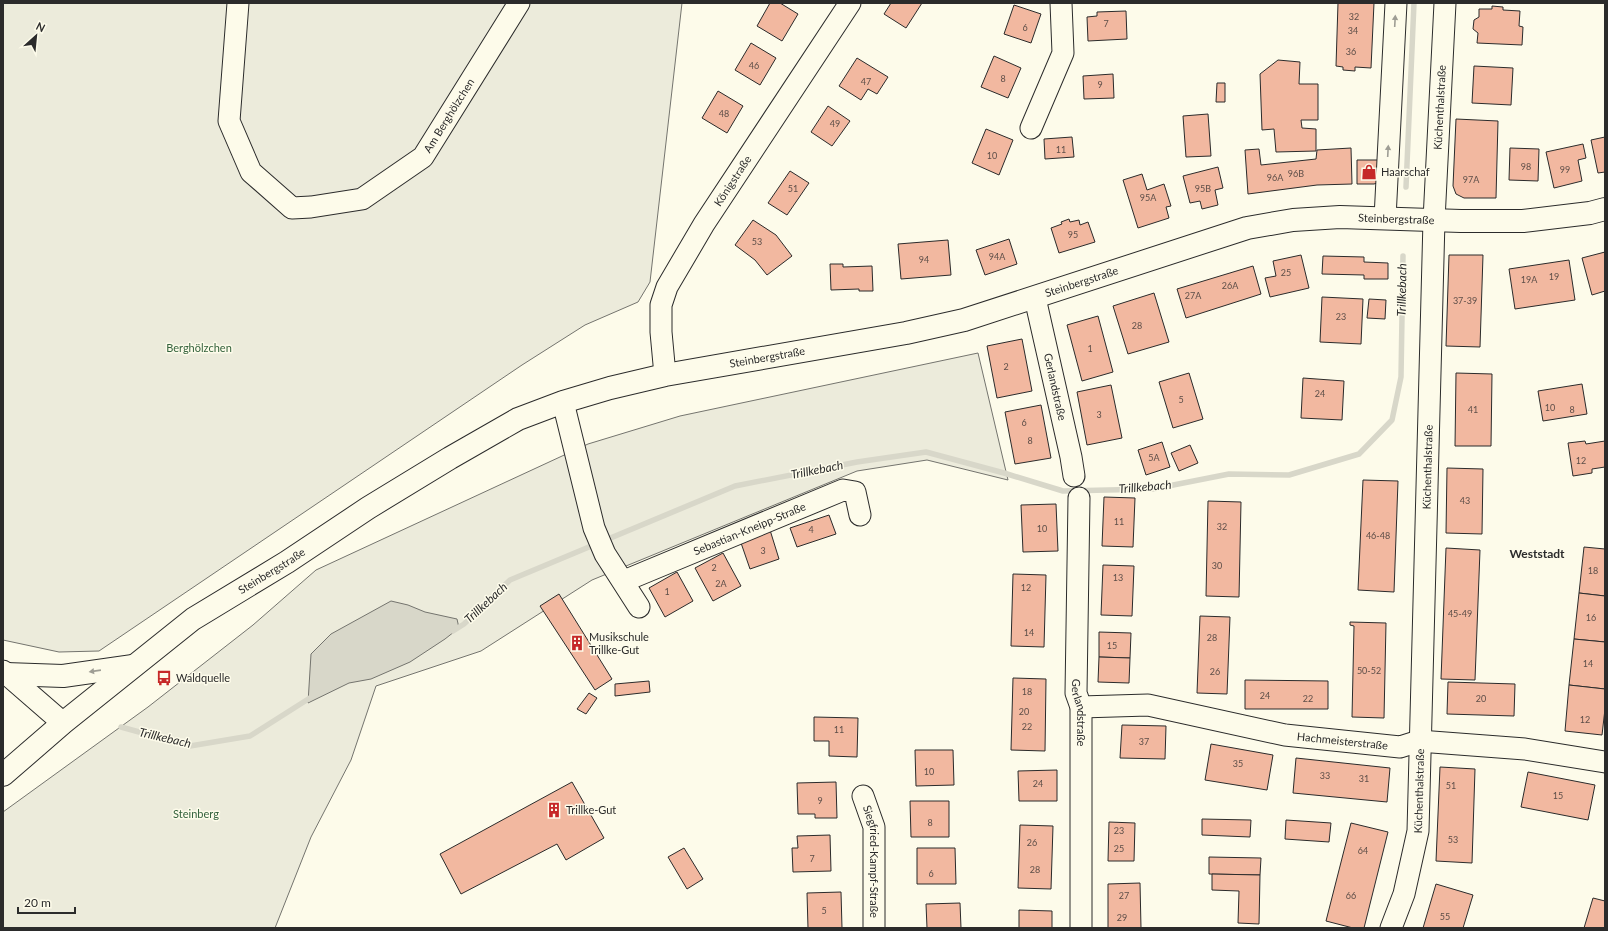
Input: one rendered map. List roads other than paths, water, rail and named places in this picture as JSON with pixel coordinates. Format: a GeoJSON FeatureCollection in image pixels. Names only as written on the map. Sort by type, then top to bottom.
{"type":"FeatureCollection","features":[{"type":"Feature","properties":{"kind":"main road","name":"Steinbergstraße"},"geometry":{"type":"LineString","coordinates":[[3,775],[63,723],[193,619],[287,562],[368,508],[450,458],[518,419],[563,402],[610,388],[665,375],[906,333],[964,320],[1247,228],[1293,220],[1340,217],[1461,221],[1523,221],[1590,213],[1605,209]]}},
{"type":"Feature","properties":{"kind":"main road"},"geometry":{"type":"LineString","coordinates":[[4,672],[63,676],[134,666]]}},
{"type":"Feature","properties":{"kind":"street","name":"Am Berghölzchen"},"geometry":{"type":"LineString","coordinates":[[238,3],[229,121],[251,172],[292,208],[311,207],[362,199],[423,157],[519,3]]}},
{"type":"Feature","properties":{"kind":"street","name":"Königstraße"},"geometry":{"type":"LineString","coordinates":[[665,375],[661,332],[661,305],[667,286],[704,224],[850,3]]}},
{"type":"Feature","properties":{"kind":"street"},"geometry":{"type":"LineString","coordinates":[[1031,128],[1063,53],[1061,3]]}},
{"type":"Feature","properties":{"kind":"street"},"geometry":{"type":"LineString","coordinates":[[1385,218],[1396,3]]}},
{"type":"Feature","properties":{"kind":"street","name":"Küchenthalstraße"},"geometry":{"type":"LineString","coordinates":[[1391,928],[1404,894],[1418,831],[1419,741],[1434,220],[1445,3]]}},
{"type":"Feature","properties":{"kind":"street","name":"Gerlandstraße"},"geometry":{"type":"LineString","coordinates":[[1035,298],[1074,476]]}},
{"type":"Feature","properties":{"kind":"street"},"geometry":{"type":"LineString","coordinates":[[563,402],[594,528],[605,554],[624,581],[639,607]]}},
{"type":"Feature","properties":{"kind":"street","name":"Sebastian-Kneipp-Straße"},"geometry":{"type":"LineString","coordinates":[[624,581],[843,490],[855,492],[860,515]]}},
{"type":"Feature","properties":{"kind":"street","name":"Gerlandstraße"},"geometry":{"type":"LineString","coordinates":[[1079,498],[1076,693],[1082,707],[1081,928]]}},
{"type":"Feature","properties":{"kind":"street"},"geometry":{"type":"LineString","coordinates":[[4,672],[63,723]]}},
{"type":"Feature","properties":{"kind":"street","name":"Hachmeisterstraße"},"geometry":{"type":"LineString","coordinates":[[1082,707],[1148,705],[1285,735],[1400,747],[1419,741],[1525,748],[1605,762]]}},
{"type":"Feature","properties":{"kind":"street","name":"Siegfried-Kampf-Straße"},"geometry":{"type":"LineString","coordinates":[[863,796],[874,827],[874,928]]}},
{"type":"Feature","properties":{"kind":"waterway","name":"Trillkebach"},"geometry":{"type":"LineString","coordinates":[[1406,187],[1414,3]]}},
{"type":"Feature","properties":{"kind":"waterway","name":"Trillkebach"},"geometry":{"type":"LineString","coordinates":[[453,631],[464,624],[510,580],[735,486],[857,462],[926,452],[1063,491],[1153,489],[1229,474],[1289,475],[1359,454],[1392,420],[1401,377],[1403,256]]}},
{"type":"Feature","properties":{"kind":"waterway","name":"Trillkebach"},"geometry":{"type":"LineString","coordinates":[[121,727],[190,746],[250,736],[313,696]]}},
{"type":"Feature","properties":{"kind":"place","name":"Haarschaf"},"geometry":{"type":"Point","coordinates":[1369,172]}},
{"type":"Feature","properties":{"kind":"place","name":"Musikschule Trillke-Gut"},"geometry":{"type":"Point","coordinates":[577,643]}},
{"type":"Feature","properties":{"kind":"place","name":"Waldquelle"},"geometry":{"type":"Point","coordinates":[164,678]}},
{"type":"Feature","properties":{"kind":"place","name":"Trillke-Gut"},"geometry":{"type":"Point","coordinates":[554,810]}},
{"type":"Feature","properties":{"kind":"district","name":"Weststadt"},"geometry":{"type":"Point","coordinates":[1537,554]}},
{"type":"Feature","properties":{"kind":"park label","name":"Berghölzchen"},"geometry":{"type":"Point","coordinates":[199,348]}},
{"type":"Feature","properties":{"kind":"park label","name":"Steinberg"},"geometry":{"type":"Point","coordinates":[196,814]}}]}
